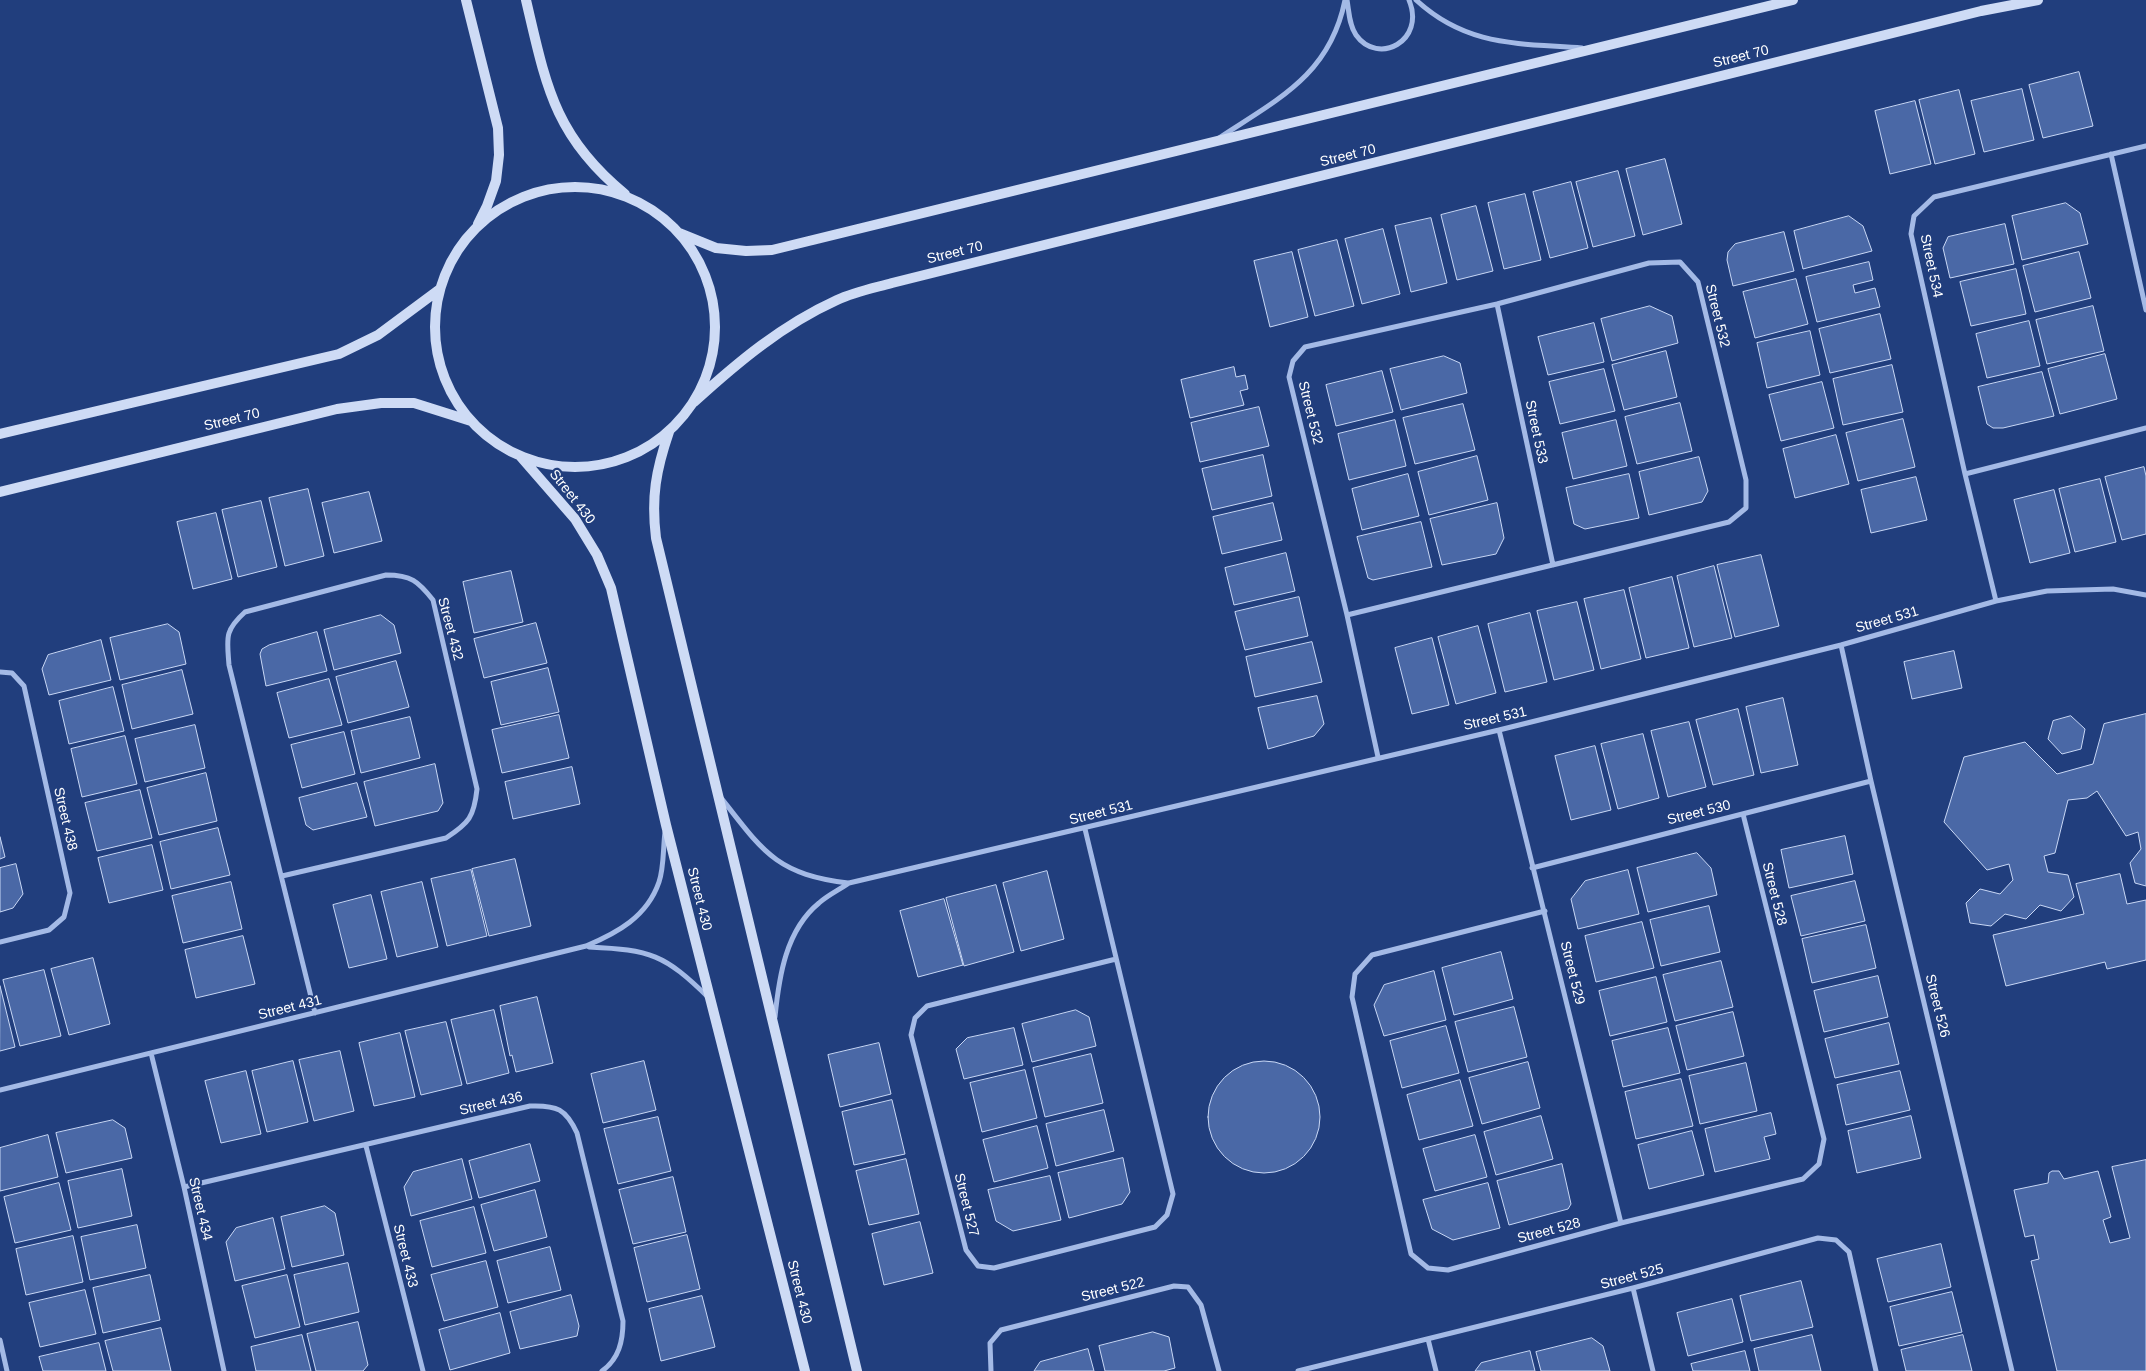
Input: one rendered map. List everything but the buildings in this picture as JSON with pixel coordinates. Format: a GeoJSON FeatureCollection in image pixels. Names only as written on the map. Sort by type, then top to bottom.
{"type":"FeatureCollection","features":[{"type":"Feature","properties":{"kind":"main road"},"geometry":{"type":"LineString","coordinates":[[466,0],[498,128],[499,154],[496,181],[487,206],[475,229],[454,257],[440,289],[434,329],[441,369],[458,405],[471,421],[503,447],[521,457],[546,464],[572,467],[599,466],[640,451],[668,432],[694,402],[708,372],[713,356],[716,323],[714,307],[705,275],[689,246],[679,233],[657,214],[632,200],[609,192],[585,188],[561,188],[537,193],[514,201],[493,214],[475,229]]}},
{"type":"Feature","properties":{"kind":"main road"},"geometry":{"type":"LineString","coordinates":[[526,0],[546,83],[557,110],[571,136],[589,160],[632,200]]}},
{"type":"Feature","properties":{"kind":"main road"},"geometry":{"type":"LineString","coordinates":[[679,233],[716,248],[746,251],[772,250],[1793,0]]}},
{"type":"Feature","properties":{"kind":"main road","name":"Street 70"},"geometry":{"type":"LineString","coordinates":[[694,402],[740,360],[789,325],[838,299],[892,283],[1981,11],[2038,0]]}},
{"type":"Feature","properties":{"kind":"main road"},"geometry":{"type":"LineString","coordinates":[[0,434],[339,354],[378,335],[440,289]]}},
{"type":"Feature","properties":{"kind":"main road","name":"Street 70"},"geometry":{"type":"LineString","coordinates":[[0,492],[337,409],[382,402],[414,403],[471,421]]}},
{"type":"Feature","properties":{"kind":"main road"},"geometry":{"type":"LineString","coordinates":[[668,432],[654,483],[653,514],[662,565],[774,1021],[856,1371]]}},
{"type":"Feature","properties":{"kind":"main road","name":"Street 430"},"geometry":{"type":"LineString","coordinates":[[521,457],[575,519],[596,555],[611,588],[666,824],[805,1371]]}},
{"type":"Feature","properties":{"kind":"street"},"geometry":{"type":"LineString","coordinates":[[1346,0],[1355,34],[1368,45],[1386,48],[1402,42],[1412,28],[1414,11],[1409,0]]}},
{"type":"Feature","properties":{"kind":"street"},"geometry":{"type":"LineString","coordinates":[[1215,140],[1294,89],[1307,77],[1329,48],[1337,32],[1346,0]]}},
{"type":"Feature","properties":{"kind":"street"},"geometry":{"type":"LineString","coordinates":[[1416,0],[1443,22],[1474,36],[1491,40],[1590,49]]}},
{"type":"Feature","properties":{"kind":"street","name":"Street 534"},"geometry":{"type":"LineString","coordinates":[[1996,601],[1965,474],[1911,234],[1914,216],[1934,196],[2146,146]]}},
{"type":"Feature","properties":{"kind":"street"},"geometry":{"type":"LineString","coordinates":[[2112,154],[2146,310]]}},
{"type":"Feature","properties":{"kind":"street","name":"Street 532"},"geometry":{"type":"LineString","coordinates":[[1347,614],[1729,522],[1746,508],[1746,480],[1698,282],[1680,262],[1649,262],[1497,304],[1305,347],[1292,360],[1289,377],[1347,614],[1378,757]]}},
{"type":"Feature","properties":{"kind":"street","name":"Street 533"},"geometry":{"type":"LineString","coordinates":[[1497,304],[1553,565]]}},
{"type":"Feature","properties":{"kind":"street"},"geometry":{"type":"LineString","coordinates":[[1965,474],[2146,428]]}},
{"type":"Feature","properties":{"kind":"street","name":"Street 432"},"geometry":{"type":"LineString","coordinates":[[282,876],[446,838],[464,826],[474,812],[478,789],[433,600],[421,584],[404,575],[386,575],[245,612],[230,625],[228,641],[229,665],[315,1013]]}},
{"type":"Feature","properties":{"kind":"street","name":"Street 531"},"geometry":{"type":"LineString","coordinates":[[774,1021],[781,968],[801,922],[818,903],[848,883],[1085,829],[1378,757],[1500,730],[1840,645],[1996,601],[2047,591],[2104,589],[2146,595]]}},
{"type":"Feature","properties":{"kind":"street","name":"Street 526"},"geometry":{"type":"LineString","coordinates":[[1840,645],[2012,1371]]}},
{"type":"Feature","properties":{"kind":"street","name":"Street 438"},"geometry":{"type":"LineString","coordinates":[[0,672],[12,673],[24,686],[70,893],[64,917],[49,930],[0,942]]}},
{"type":"Feature","properties":{"kind":"street","name":"Street 529"},"geometry":{"type":"LineString","coordinates":[[1500,730],[1532,868],[1545,911],[1621,1223]]}},
{"type":"Feature","properties":{"kind":"street","name":"Street 530"},"geometry":{"type":"LineString","coordinates":[[1532,868],[1871,781]]}},
{"type":"Feature","properties":{"kind":"street","name":"Street 531"},"geometry":{"type":"LineString","coordinates":[[719,796],[753,838],[775,861],[795,872],[811,877],[848,883]]}},
{"type":"Feature","properties":{"kind":"street","name":"Street 528"},"geometry":{"type":"LineString","coordinates":[[1545,911],[1372,955],[1355,974],[1352,997],[1411,1254],[1428,1268],[1448,1270],[1621,1223],[1803,1179],[1819,1164],[1824,1139],[1743,814]]}},
{"type":"Feature","properties":{"kind":"street","name":"Street 431"},"geometry":{"type":"LineString","coordinates":[[0,1090],[586,946],[629,925],[645,909],[659,882],[666,824]]}},
{"type":"Feature","properties":{"kind":"street","name":"Street 527"},"geometry":{"type":"LineString","coordinates":[[1085,829],[1173,1194],[1167,1216],[1155,1227],[994,1268],[978,1266],[966,1250],[911,1035],[915,1018],[927,1006],[1116,959]]}},
{"type":"Feature","properties":{"kind":"street","name":"Street 431"},"geometry":{"type":"LineString","coordinates":[[586,946],[644,951],[681,971],[710,1000]]}},
{"type":"Feature","properties":{"kind":"street","name":"Street 434"},"geometry":{"type":"LineString","coordinates":[[151,1053],[184,1187],[224,1371]]}},
{"type":"Feature","properties":{"kind":"street","name":"Street 436"},"geometry":{"type":"LineString","coordinates":[[184,1187],[366,1146],[530,1106],[559,1109],[570,1119],[577,1133],[623,1321],[623,1337],[618,1354],[611,1365],[602,1371]]}},
{"type":"Feature","properties":{"kind":"street","name":"Street 433"},"geometry":{"type":"LineString","coordinates":[[366,1146],[423,1371]]}},
{"type":"Feature","properties":{"kind":"street","name":"Street 525"},"geometry":{"type":"LineString","coordinates":[[1298,1371],[1633,1288],[1818,1238],[1836,1240],[1849,1252],[1876,1371]]}},
{"type":"Feature","properties":{"kind":"street","name":"Street 522"},"geometry":{"type":"LineString","coordinates":[[991,1371],[990,1343],[1001,1330],[1174,1286],[1188,1287],[1201,1305],[1219,1371]]}},
{"type":"Feature","properties":{"kind":"street"},"geometry":{"type":"LineString","coordinates":[[1633,1288],[1653,1371]]}},
{"type":"Feature","properties":{"kind":"street"},"geometry":{"type":"LineString","coordinates":[[1428,1339],[1436,1371]]}},
{"type":"Feature","properties":{"kind":"street"},"geometry":{"type":"LineString","coordinates":[[0,1340],[7,1371]]}}]}
